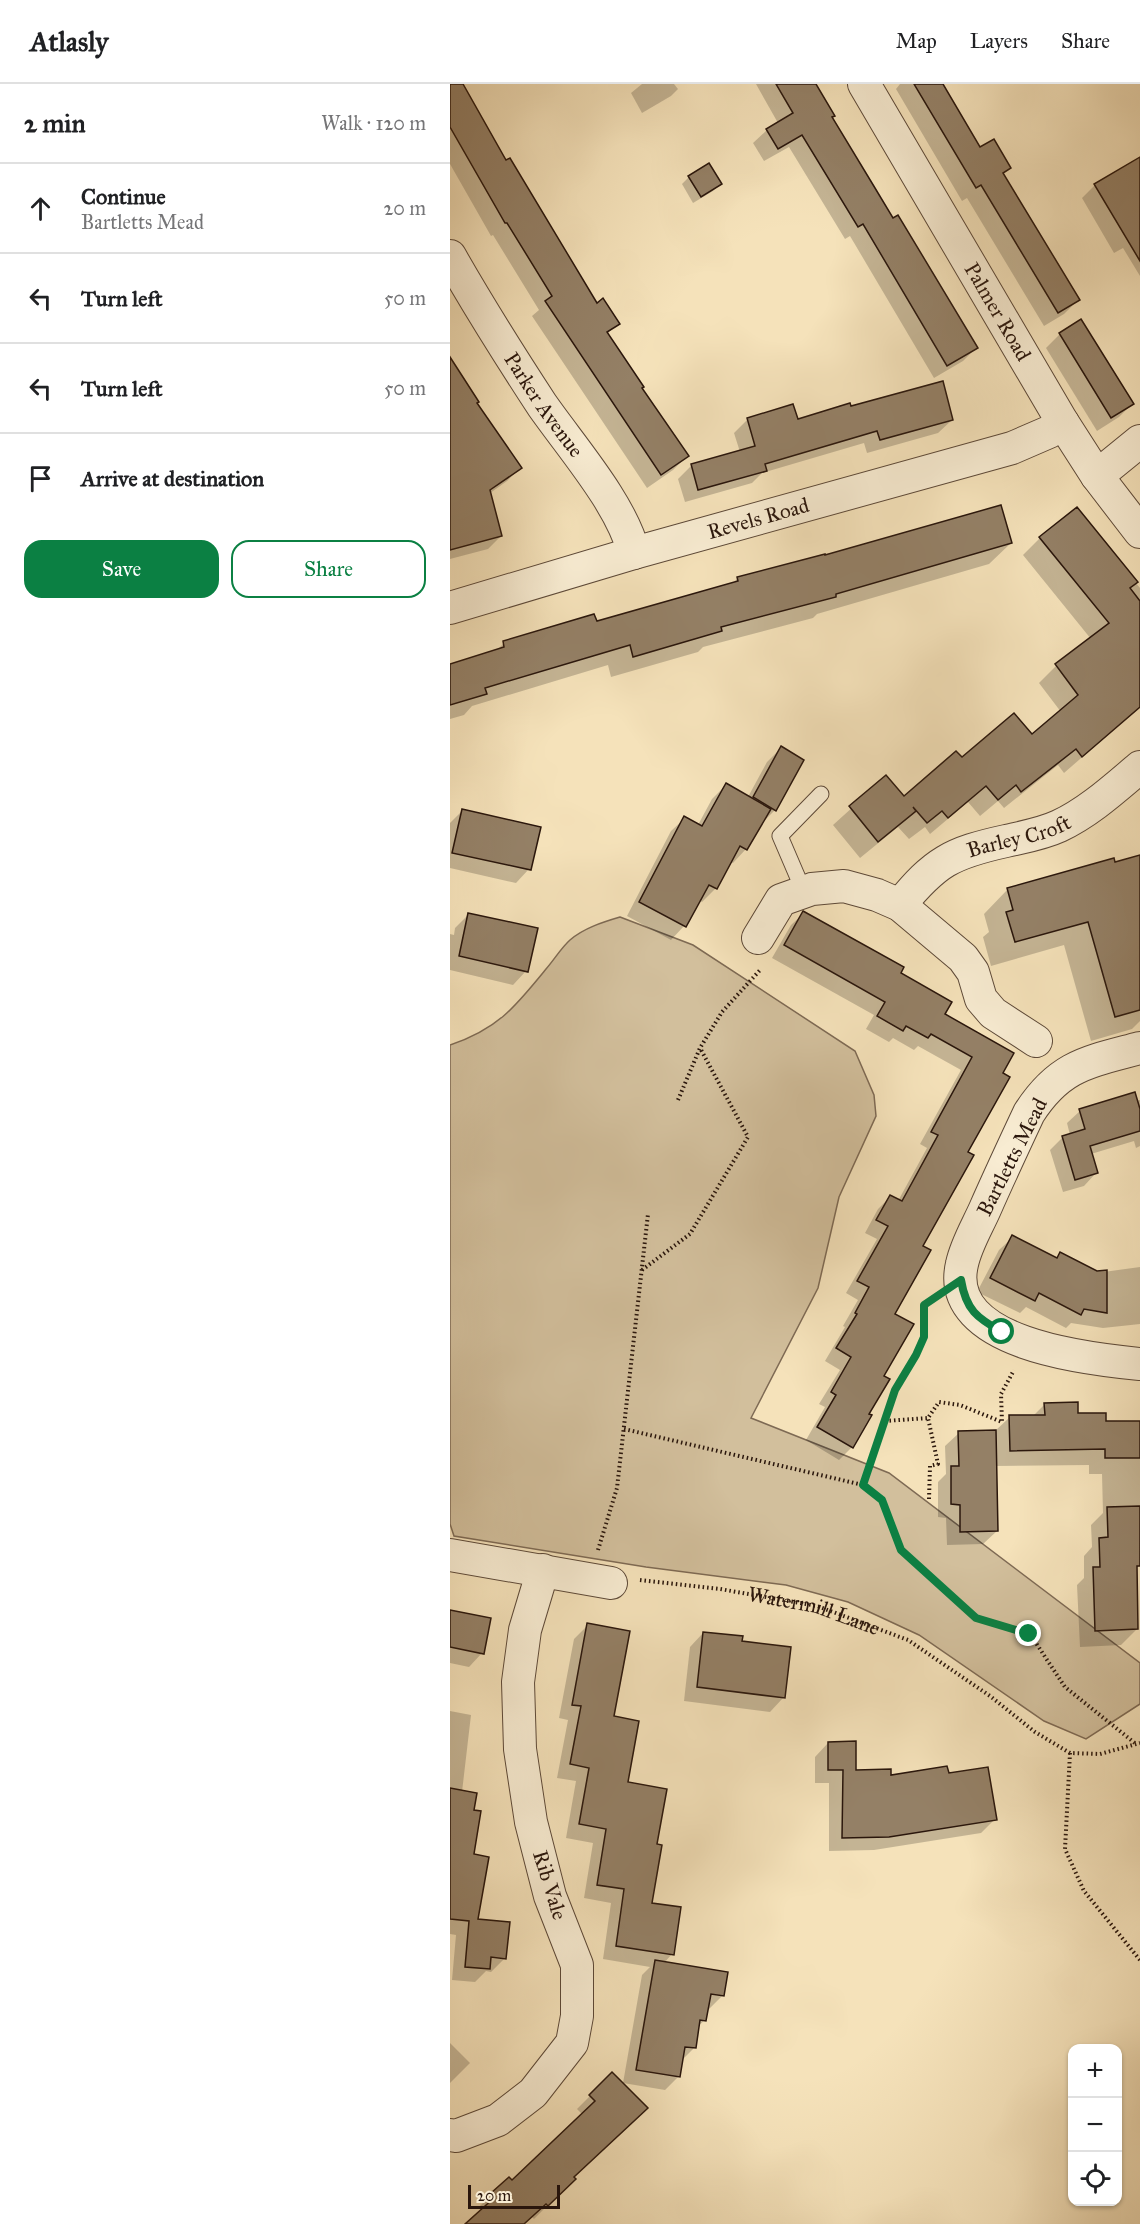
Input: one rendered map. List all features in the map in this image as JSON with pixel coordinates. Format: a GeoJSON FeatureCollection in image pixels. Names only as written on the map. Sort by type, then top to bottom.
{"type":"FeatureCollection","features":[{"type":"Feature","properties":{"kind":"street","name":"Palmer Road"},"geometry":{"type":"LineString","coordinates":[[864,84],[1063,423],[1097,476],[1140,532]]}},
{"type":"Feature","properties":{"kind":"street","name":"Parker Avenue"},"geometry":{"type":"LineString","coordinates":[[450,256],[471,294],[542,404],[616,510],[630,535],[634,552]]}},
{"type":"Feature","properties":{"kind":"street","name":"Revels Road"},"geometry":{"type":"LineString","coordinates":[[450,608],[634,552],[1012,448],[1049,432],[1063,423]]}},
{"type":"Feature","properties":{"kind":"street"},"geometry":{"type":"LineString","coordinates":[[1097,476],[1140,441]]}},
{"type":"Feature","properties":{"kind":"street","name":"Barley Croft"},"geometry":{"type":"LineString","coordinates":[[900,905],[918,882],[950,857],[975,847],[1037,834],[1058,826],[1081,813],[1140,767]]}},
{"type":"Feature","properties":{"kind":"street"},"geometry":{"type":"LineString","coordinates":[[758,938],[781,900],[812,889],[844,886],[877,895],[900,905],[963,958],[973,972],[981,999],[993,1013],[1036,1041]]}},
{"type":"Feature","properties":{"kind":"street","name":"Bartletts Mead"},"geometry":{"type":"LineString","coordinates":[[1029,1344],[981,1320],[970,1308],[963,1296],[961,1265],[1029,1113],[1040,1095],[1066,1072],[1080,1065],[1140,1048]]}},
{"type":"Feature","properties":{"kind":"street"},"geometry":{"type":"LineString","coordinates":[[1029,1344],[1060,1353],[1103,1361],[1140,1364]]}},
{"type":"Feature","properties":{"kind":"street"},"geometry":{"type":"LineString","coordinates":[[450,1555],[600,1581]]}},
{"type":"Feature","properties":{"kind":"street","name":"Rib Vale"},"geometry":{"type":"LineString","coordinates":[[450,2135],[456,2136],[498,2120],[533,2093],[572,2043],[577,2016],[577,1965],[548,1886],[531,1822],[520,1749],[518,1682],[525,1630],[543,1570]]}},
{"type":"Feature","properties":{"kind":"lane"},"geometry":{"type":"LineString","coordinates":[[804,892],[780,836],[820,794]]}},
{"type":"Feature","properties":{"kind":"path"},"geometry":{"type":"LineString","coordinates":[[678,1100],[700,1048],[722,1012],[769,961],[758,938]]}},
{"type":"Feature","properties":{"kind":"path"},"geometry":{"type":"LineString","coordinates":[[642,1270],[690,1234],[748,1137],[700,1048]]}},
{"type":"Feature","properties":{"kind":"path"},"geometry":{"type":"LineString","coordinates":[[600,1581],[617,1488],[648,1214]]}},
{"type":"Feature","properties":{"kind":"path"},"geometry":{"type":"LineString","coordinates":[[863,1485],[895,1390],[924,1337],[924,1305],[961,1280]]}},
{"type":"Feature","properties":{"kind":"path"},"geometry":{"type":"LineString","coordinates":[[929,1499],[930,1466],[938,1464],[928,1418],[939,1402],[960,1405],[1002,1422],[1001,1394],[1029,1344]]}},
{"type":"Feature","properties":{"kind":"path"},"geometry":{"type":"LineString","coordinates":[[885,1420],[928,1418]]}},
{"type":"Feature","properties":{"kind":"path"},"geometry":{"type":"LineString","coordinates":[[624,1429],[863,1485],[882,1500],[901,1550],[976,1618],[1029,1634],[1065,1687],[1138,1744]]}},
{"type":"Feature","properties":{"kind":"path","name":"Watermill Lane"},"geometry":{"type":"LineString","coordinates":[[600,1581],[634,1580],[720,1589],[817,1606],[908,1640],[990,1696],[1035,1732],[1070,1753],[1100,1754],[1138,1744]]}},
{"type":"Feature","properties":{"kind":"path"},"geometry":{"type":"LineString","coordinates":[[1070,1753],[1065,1849],[1084,1891],[1140,1960]]}},
{"type":"Feature","properties":{"kind":"shaded area"},"geometry":{"type":"Polygon","coordinates":[[[620,917],[693,945],[855,1051],[874,1095],[876,1116],[839,1197],[818,1288],[751,1418],[889,1473],[1140,1663],[1140,1704],[1086,1739],[1044,1721],[919,1635],[848,1602],[786,1585],[646,1567],[454,1536],[450,1524],[450,1045],[481,1032],[515,1006],[575,936],[594,926],[620,917]]]}},
{"type":"Feature","properties":{"kind":"building"},"geometry":{"type":"Polygon","coordinates":[[[450,84],[463,84],[506,160],[510,158],[597,303],[603,298],[620,324],[607,332],[689,456],[661,475],[545,301],[552,296],[505,223],[450,127],[450,84]]]}},
{"type":"Feature","properties":{"kind":"building"},"geometry":{"type":"Polygon","coordinates":[[[776,84],[816,84],[835,116],[832,117],[893,218],[898,215],[978,348],[947,366],[863,224],[858,227],[802,135],[778,149],[766,129],[793,113],[776,84]]]}},
{"type":"Feature","properties":{"kind":"building"},"geometry":{"type":"Polygon","coordinates":[[[914,84],[943,84],[980,147],[994,139],[1011,168],[1003,173],[1080,300],[1058,313],[981,185],[976,188],[914,84]]]}},
{"type":"Feature","properties":{"kind":"building"},"geometry":{"type":"Polygon","coordinates":[[[1140,157],[1140,261],[1094,184],[1140,157]]]}},
{"type":"Feature","properties":{"kind":"building"},"geometry":{"type":"Polygon","coordinates":[[[709,163],[722,184],[701,197],[688,176],[709,163]]]}},
{"type":"Feature","properties":{"kind":"building"},"geometry":{"type":"Polygon","coordinates":[[[1081,319],[1134,404],[1111,418],[1059,333],[1081,319]]]}},
{"type":"Feature","properties":{"kind":"building"},"geometry":{"type":"Polygon","coordinates":[[[450,357],[479,402],[477,403],[522,468],[490,490],[502,536],[450,550],[450,357]]]}},
{"type":"Feature","properties":{"kind":"building"},"geometry":{"type":"Polygon","coordinates":[[[943,381],[953,420],[880,440],[877,431],[765,464],[767,471],[698,490],[691,464],[755,446],[747,418],[793,404],[798,419],[850,403],[851,406],[943,381]]]}},
{"type":"Feature","properties":{"kind":"building"},"geometry":{"type":"Polygon","coordinates":[[[1001,505],[1012,543],[836,594],[836,597],[721,627],[722,631],[633,657],[630,645],[485,688],[487,694],[450,705],[450,664],[504,647],[503,641],[594,614],[597,621],[738,581],[737,577],[825,555],[1001,505]]]}},
{"type":"Feature","properties":{"kind":"building"},"geometry":{"type":"Polygon","coordinates":[[[1077,507],[1138,582],[1130,588],[1140,601],[1140,707],[1082,757],[1076,749],[1021,792],[1016,785],[998,800],[986,786],[948,818],[942,811],[927,823],[913,807],[916,811],[878,842],[849,806],[886,775],[904,796],[956,751],[962,757],[1014,713],[1032,734],[1078,695],[1055,664],[1109,623],[1039,537],[1077,507]]]}},
{"type":"Feature","properties":{"kind":"building"},"geometry":{"type":"Polygon","coordinates":[[[781,746],[804,760],[776,811],[753,797],[781,746]]]}},
{"type":"Feature","properties":{"kind":"building"},"geometry":{"type":"Polygon","coordinates":[[[726,783],[771,809],[747,850],[740,846],[717,889],[709,885],[686,927],[639,902],[684,816],[702,826],[726,783]]]}},
{"type":"Feature","properties":{"kind":"building"},"geometry":{"type":"Polygon","coordinates":[[[462,809],[541,827],[531,870],[452,853],[462,809]]]}},
{"type":"Feature","properties":{"kind":"building"},"geometry":{"type":"Polygon","coordinates":[[[1140,855],[1140,1010],[1115,1017],[1088,922],[1015,942],[1006,912],[1013,910],[1007,888],[1114,858],[1115,862],[1140,855]]]}},
{"type":"Feature","properties":{"kind":"building"},"geometry":{"type":"Polygon","coordinates":[[[803,911],[904,967],[901,973],[952,1002],[945,1014],[1014,1053],[1003,1073],[1010,1077],[968,1152],[974,1155],[923,1246],[931,1250],[895,1314],[914,1324],[884,1376],[890,1379],[869,1414],[872,1415],[853,1448],[817,1427],[836,1395],[831,1392],[851,1357],[836,1348],[857,1314],[855,1313],[869,1287],[857,1281],[888,1226],[876,1220],[890,1195],[902,1201],[938,1135],[931,1132],[972,1057],[931,1034],[928,1038],[906,1026],[903,1031],[877,1016],[885,1002],[784,945],[803,911]]]}},
{"type":"Feature","properties":{"kind":"building"},"geometry":{"type":"Polygon","coordinates":[[[468,913],[538,928],[528,972],[459,956],[468,913]]]}},
{"type":"Feature","properties":{"kind":"building"},"geometry":{"type":"Polygon","coordinates":[[[1135,1092],[1140,1109],[1140,1131],[1090,1146],[1098,1173],[1075,1180],[1062,1136],[1085,1129],[1079,1109],[1135,1092]]]}},
{"type":"Feature","properties":{"kind":"building"},"geometry":{"type":"Polygon","coordinates":[[[1012,1235],[1057,1258],[1060,1252],[1097,1271],[1107,1270],[1107,1313],[1084,1309],[1081,1315],[1039,1293],[1035,1301],[990,1278],[1012,1235]]]}},
{"type":"Feature","properties":{"kind":"building"},"geometry":{"type":"Polygon","coordinates":[[[1078,1402],[1078,1413],[1106,1413],[1106,1421],[1140,1421],[1140,1458],[1105,1458],[1105,1449],[1010,1451],[1009,1415],[1045,1415],[1044,1403],[1078,1402]]]}},
{"type":"Feature","properties":{"kind":"building"},"geometry":{"type":"Polygon","coordinates":[[[996,1430],[998,1531],[960,1532],[960,1505],[951,1504],[951,1466],[959,1466],[958,1431],[996,1430]]]}},
{"type":"Feature","properties":{"kind":"building"},"geometry":{"type":"Polygon","coordinates":[[[1140,1506],[1140,1566],[1137,1566],[1138,1629],[1095,1631],[1093,1567],[1100,1567],[1099,1538],[1108,1537],[1107,1507],[1140,1506]]]}},
{"type":"Feature","properties":{"kind":"building"},"geometry":{"type":"Polygon","coordinates":[[[450,1610],[491,1618],[484,1654],[450,1647],[450,1610]]]}},
{"type":"Feature","properties":{"kind":"building"},"geometry":{"type":"Polygon","coordinates":[[[587,1623],[630,1631],[614,1716],[639,1721],[628,1782],[667,1789],[657,1844],[662,1845],[652,1903],[681,1907],[674,1955],[616,1946],[624,1889],[597,1885],[606,1829],[579,1824],[589,1768],[570,1764],[581,1706],[572,1705],[587,1623]]]}},
{"type":"Feature","properties":{"kind":"building"},"geometry":{"type":"Polygon","coordinates":[[[703,1632],[743,1636],[742,1641],[791,1647],[785,1698],[697,1687],[703,1632]]]}},
{"type":"Feature","properties":{"kind":"building"},"geometry":{"type":"Polygon","coordinates":[[[856,1741],[856,1770],[891,1769],[891,1775],[947,1766],[949,1773],[988,1767],[997,1820],[889,1837],[842,1838],[843,1770],[828,1770],[828,1742],[856,1741]]]}},
{"type":"Feature","properties":{"kind":"building"},"geometry":{"type":"Polygon","coordinates":[[[450,1788],[477,1793],[474,1810],[481,1811],[474,1854],[489,1857],[478,1919],[510,1922],[506,1959],[491,1957],[490,1969],[465,1967],[469,1921],[450,1919],[450,1788]]]}},
{"type":"Feature","properties":{"kind":"building"},"geometry":{"type":"Polygon","coordinates":[[[655,1960],[728,1972],[724,1996],[711,1994],[706,2021],[700,2020],[696,2048],[685,2047],[680,2077],[636,2070],[655,1960]]]}},
{"type":"Feature","properties":{"kind":"building"},"geometry":{"type":"Polygon","coordinates":[[[612,2072],[648,2108],[574,2177],[576,2179],[548,2206],[546,2204],[524,2224],[465,2224],[495,2197],[491,2193],[509,2177],[512,2180],[595,2101],[589,2095],[612,2072]]]}},
{"type":"Feature","properties":{"kind":"route"},"geometry":{"type":"LineString","coordinates":[[1002,1332],[981,1320],[970,1308],[963,1296],[961,1280],[924,1305],[924,1337],[895,1390],[863,1485],[882,1500],[901,1550],[976,1618],[1029,1634]]}}]}
